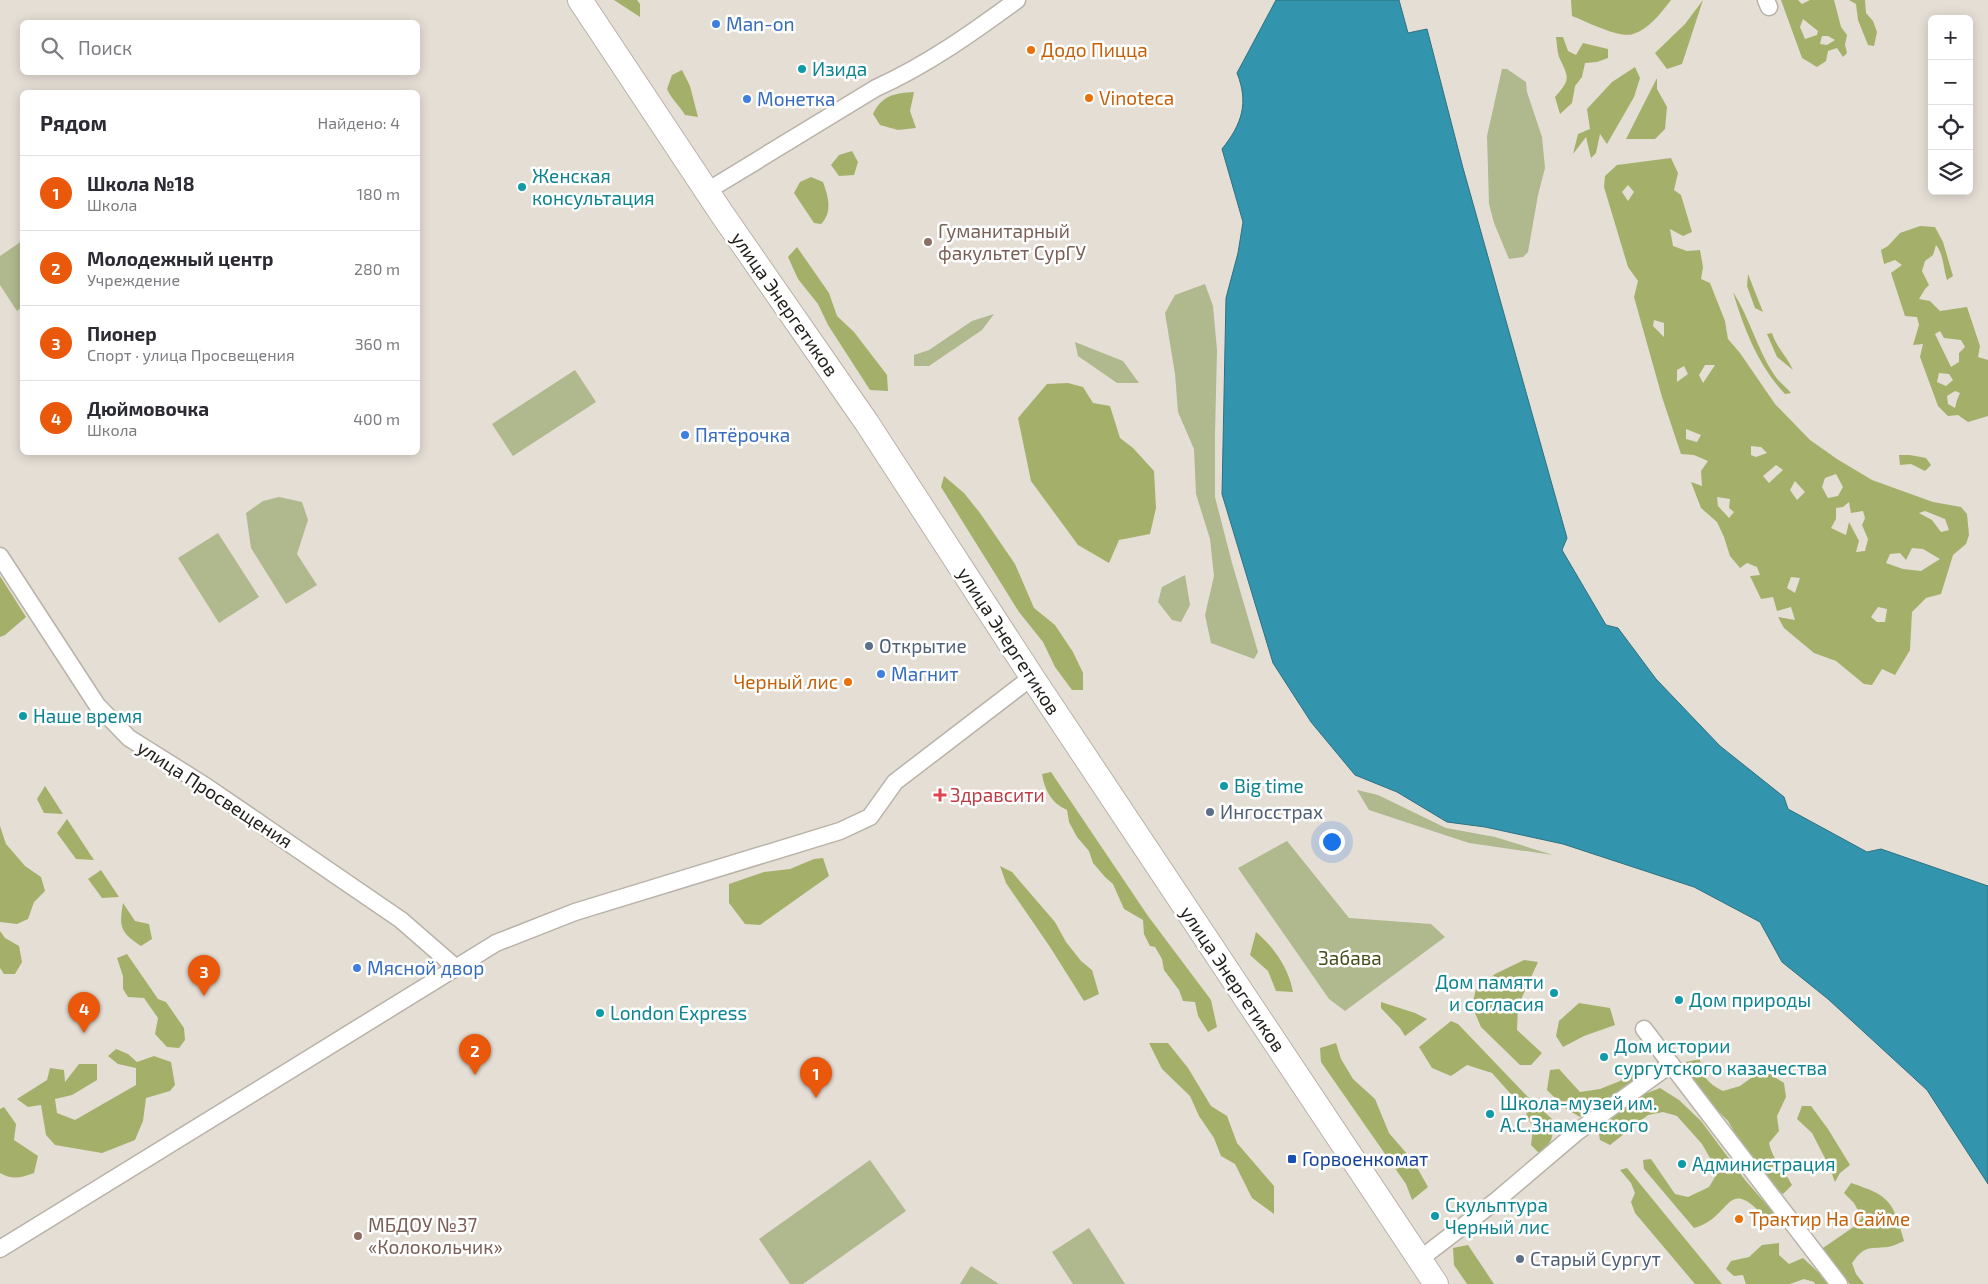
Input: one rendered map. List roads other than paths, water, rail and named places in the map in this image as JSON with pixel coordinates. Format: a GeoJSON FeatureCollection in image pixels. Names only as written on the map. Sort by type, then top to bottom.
{"type":"FeatureCollection","features":[{"type":"Feature","properties":{"kind":"main road","name":"улица Энергетиков"},"geometry":{"type":"LineString","coordinates":[[580,0],[707,192],[867,423],[1032,677],[1436,1284]]}},
{"type":"Feature","properties":{"kind":"street"},"geometry":{"type":"LineString","coordinates":[[707,192],[876,88],[912,71],[982,27],[1017,0]]}},
{"type":"Feature","properties":{"kind":"street","name":"улица Просвещения"},"geometry":{"type":"LineString","coordinates":[[0,556],[97,705],[129,738],[207,787],[401,920],[456,967]]}},
{"type":"Feature","properties":{"kind":"street"},"geometry":{"type":"LineString","coordinates":[[0,1249],[496,943],[575,912],[840,831],[870,817],[895,782],[1032,677]]}},
{"type":"Feature","properties":{"kind":"street"},"geometry":{"type":"LineString","coordinates":[[1644,1029],[1839,1284]]}},
{"type":"Feature","properties":{"kind":"street"},"geometry":{"type":"LineString","coordinates":[[1420,1259],[1497,1200],[1577,1132],[1671,1064]]}},
{"type":"Feature","properties":{"kind":"water"},"geometry":{"type":"Polygon","coordinates":[[[1276,0],[1399,0],[1408,33],[1427,29],[1463,168],[1567,538],[1562,550],[1606,625],[1618,628],[1656,679],[1720,746],[1784,797],[1788,809],[1867,852],[1881,849],[1988,886],[1988,1184],[1927,1090],[1828,999],[1782,962],[1760,922],[1694,887],[1563,844],[1485,827],[1447,822],[1397,792],[1355,775],[1311,722],[1273,663],[1222,494],[1226,298],[1238,253],[1243,222],[1222,149],[1239,122],[1242,113],[1243,94],[1237,73],[1276,0]]]}},
{"type":"Feature","properties":{"kind":"place","name":"Man-on"},"geometry":{"type":"Point","coordinates":[716,24]}},
{"type":"Feature","properties":{"kind":"place","name":"Додо Пицца"},"geometry":{"type":"Point","coordinates":[1031,50]}},
{"type":"Feature","properties":{"kind":"place","name":"Изида"},"geometry":{"type":"Point","coordinates":[802,69]}},
{"type":"Feature","properties":{"kind":"place","name":"Vinoteca"},"geometry":{"type":"Point","coordinates":[1089,98]}},
{"type":"Feature","properties":{"kind":"place","name":"Монетка"},"geometry":{"type":"Point","coordinates":[747,99]}},
{"type":"Feature","properties":{"kind":"place","name":"Женская консультация"},"geometry":{"type":"Point","coordinates":[522,187]}},
{"type":"Feature","properties":{"kind":"place","name":"Гуманитарный факультет СурГУ"},"geometry":{"type":"Point","coordinates":[928,242]}},
{"type":"Feature","properties":{"kind":"place","name":"Пятёрочка"},"geometry":{"type":"Point","coordinates":[685,435]}},
{"type":"Feature","properties":{"kind":"place","name":"Открытие"},"geometry":{"type":"Point","coordinates":[869,646]}},
{"type":"Feature","properties":{"kind":"place","name":"Магнит"},"geometry":{"type":"Point","coordinates":[881,674]}},
{"type":"Feature","properties":{"kind":"place","name":"Черный лис"},"geometry":{"type":"Point","coordinates":[848,682]}},
{"type":"Feature","properties":{"kind":"place","name":"Наше время"},"geometry":{"type":"Point","coordinates":[23,716]}},
{"type":"Feature","properties":{"kind":"place","name":"Big time"},"geometry":{"type":"Point","coordinates":[1224,786]}},
{"type":"Feature","properties":{"kind":"place","name":"Здравсити"},"geometry":{"type":"Point","coordinates":[940,795]}},
{"type":"Feature","properties":{"kind":"place","name":"Ингосстрах"},"geometry":{"type":"Point","coordinates":[1210,812]}},
{"type":"Feature","properties":{"kind":"place","name":"Мясной двор"},"geometry":{"type":"Point","coordinates":[357,968]}},
{"type":"Feature","properties":{"kind":"place","name":"Дом памяти и согласия"},"geometry":{"type":"Point","coordinates":[1554,993]}},
{"type":"Feature","properties":{"kind":"place","name":"Пионер"},"geometry":{"type":"Point","coordinates":[204,996]}},
{"type":"Feature","properties":{"kind":"place","name":"Дом природы"},"geometry":{"type":"Point","coordinates":[1679,1000]}},
{"type":"Feature","properties":{"kind":"place","name":"London Express"},"geometry":{"type":"Point","coordinates":[600,1013]}},
{"type":"Feature","properties":{"kind":"place","name":"Дюймовочка"},"geometry":{"type":"Point","coordinates":[84,1033]}},
{"type":"Feature","properties":{"kind":"place","name":"Дом истории сургутского казачества"},"geometry":{"type":"Point","coordinates":[1604,1057]}},
{"type":"Feature","properties":{"kind":"place","name":"Молодежный центр"},"geometry":{"type":"Point","coordinates":[475,1075]}},
{"type":"Feature","properties":{"kind":"place","name":"Школа №18"},"geometry":{"type":"Point","coordinates":[816,1098]}},
{"type":"Feature","properties":{"kind":"place","name":"Школа-музей им. А.С.Знаменского"},"geometry":{"type":"Point","coordinates":[1490,1114]}},
{"type":"Feature","properties":{"kind":"place","name":"Горвоенкомат"},"geometry":{"type":"Point","coordinates":[1292,1159]}},
{"type":"Feature","properties":{"kind":"place","name":"Администрация"},"geometry":{"type":"Point","coordinates":[1682,1164]}},
{"type":"Feature","properties":{"kind":"place","name":"Скульптура Черный лис"},"geometry":{"type":"Point","coordinates":[1435,1216]}},
{"type":"Feature","properties":{"kind":"place","name":"Трактир На Сайме"},"geometry":{"type":"Point","coordinates":[1739,1219]}},
{"type":"Feature","properties":{"kind":"place","name":"МБДОУ №37 «Колокольчик»"},"geometry":{"type":"Point","coordinates":[358,1236]}},
{"type":"Feature","properties":{"kind":"place","name":"Старый Сургут"},"geometry":{"type":"Point","coordinates":[1520,1259]}},
{"type":"Feature","properties":{"kind":"park label","name":"Забава"},"geometry":{"type":"Point","coordinates":[1350,958]}}]}
